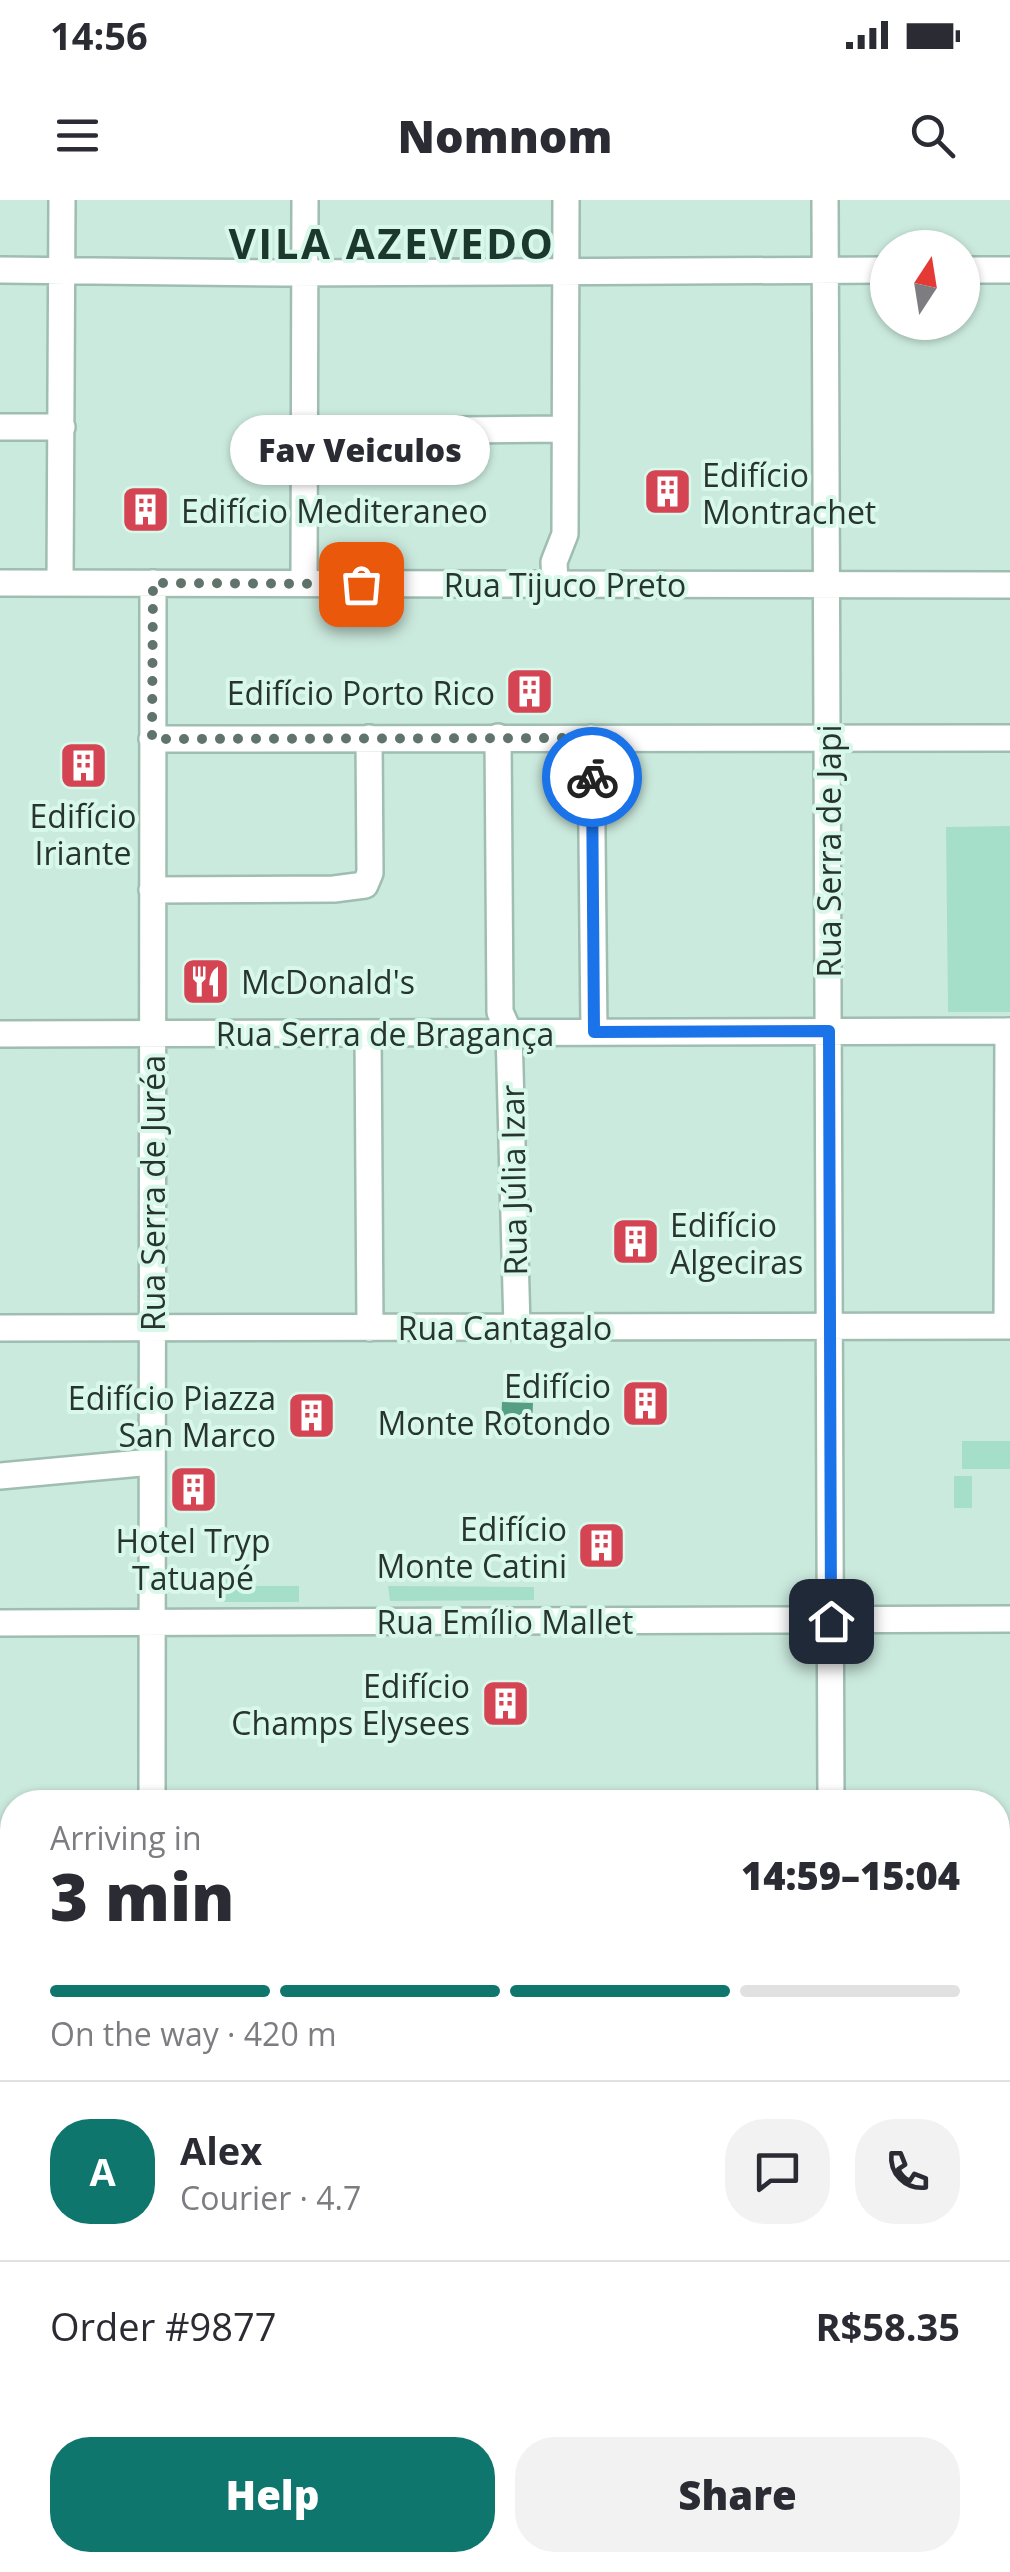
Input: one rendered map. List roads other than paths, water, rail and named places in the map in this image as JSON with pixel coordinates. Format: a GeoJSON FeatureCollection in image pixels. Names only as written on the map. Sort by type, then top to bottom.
{"type":"FeatureCollection","features":[{"type":"Feature","properties":{"kind":"street"},"geometry":{"type":"LineString","coordinates":[[60,583],[62,200]]}},
{"type":"Feature","properties":{"kind":"street"},"geometry":{"type":"LineString","coordinates":[[304,583],[305,200]]}},
{"type":"Feature","properties":{"kind":"street"},"geometry":{"type":"LineString","coordinates":[[565,584],[554,562],[565,534],[566,200]]}},
{"type":"Feature","properties":{"kind":"street","name":"Rua Serra de Japi"},"geometry":{"type":"LineString","coordinates":[[825,200],[831,1790]]}},
{"type":"Feature","properties":{"kind":"street"},"geometry":{"type":"LineString","coordinates":[[0,270],[870,270]]}},
{"type":"Feature","properties":{"kind":"street"},"geometry":{"type":"LineString","coordinates":[[980,270],[1010,270]]}},
{"type":"Feature","properties":{"kind":"street"},"geometry":{"type":"LineString","coordinates":[[0,428],[62,427]]}},
{"type":"Feature","properties":{"kind":"street"},"geometry":{"type":"LineString","coordinates":[[461,430],[566,429]]}},
{"type":"Feature","properties":{"kind":"street","name":"Rua Tijuco Preto"},"geometry":{"type":"LineString","coordinates":[[0,583],[1010,584]]}},
{"type":"Feature","properties":{"kind":"street","name":"Rua Serra de Juréa"},"geometry":{"type":"LineString","coordinates":[[152,1790],[153,583]]}},
{"type":"Feature","properties":{"kind":"street"},"geometry":{"type":"LineString","coordinates":[[152,890],[365,886],[370,874],[369,738]]}},
{"type":"Feature","properties":{"kind":"street","name":"Rua Júlia Izar"},"geometry":{"type":"LineString","coordinates":[[498,738],[500,1012],[509,1032],[517,1327]]}},
{"type":"Feature","properties":{"kind":"street"},"geometry":{"type":"LineString","coordinates":[[591,738],[594,1032]]}},
{"type":"Feature","properties":{"kind":"street"},"geometry":{"type":"LineString","coordinates":[[152,739],[1010,738]]}},
{"type":"Feature","properties":{"kind":"street"},"geometry":{"type":"LineString","coordinates":[[1009,1031],[1009,1326]]}},
{"type":"Feature","properties":{"kind":"street","name":"Rua Serra de Bragança"},"geometry":{"type":"LineString","coordinates":[[0,1034],[1009,1031]]}},
{"type":"Feature","properties":{"kind":"street"},"geometry":{"type":"LineString","coordinates":[[368,1033],[370,1328]]}},
{"type":"Feature","properties":{"kind":"street","name":"Rua Cantagalo"},"geometry":{"type":"LineString","coordinates":[[0,1328],[1009,1326]]}},
{"type":"Feature","properties":{"kind":"street"},"geometry":{"type":"LineString","coordinates":[[0,1476],[152,1462]]}},
{"type":"Feature","properties":{"kind":"street","name":"Rua Emílio Mallet"},"geometry":{"type":"LineString","coordinates":[[0,1624],[1010,1619]]}},
{"type":"Feature","properties":{"kind":"place","name":"Edifício Montrachet"},"geometry":{"type":"Point","coordinates":[667,492]}},
{"type":"Feature","properties":{"kind":"place","name":"Edifício Mediteraneo"},"geometry":{"type":"Point","coordinates":[146,510]}},
{"type":"Feature","properties":{"kind":"place","name":"Fav Veiculos"},"geometry":{"type":"Point","coordinates":[361,584]}},
{"type":"Feature","properties":{"kind":"place","name":"Edifício Porto Rico"},"geometry":{"type":"Point","coordinates":[530,692]}},
{"type":"Feature","properties":{"kind":"place","name":"Edifício Iriante"},"geometry":{"type":"Point","coordinates":[83,765]}},
{"type":"Feature","properties":{"kind":"place","name":"McDonald's"},"geometry":{"type":"Point","coordinates":[206,981]}},
{"type":"Feature","properties":{"kind":"place","name":"Edifício Algeciras"},"geometry":{"type":"Point","coordinates":[635,1242]}},
{"type":"Feature","properties":{"kind":"place","name":"Edifício Monte Rotondo"},"geometry":{"type":"Point","coordinates":[646,1403]}},
{"type":"Feature","properties":{"kind":"place","name":"Edifício Piazza San Marco"},"geometry":{"type":"Point","coordinates":[311,1415]}},
{"type":"Feature","properties":{"kind":"place","name":"Hotel Tryp Tatuapé"},"geometry":{"type":"Point","coordinates":[193,1490]}},
{"type":"Feature","properties":{"kind":"place","name":"Edifício Monte Catini"},"geometry":{"type":"Point","coordinates":[602,1546]}},
{"type":"Feature","properties":{"kind":"place","name":"Edifício Champs Elysees"},"geometry":{"type":"Point","coordinates":[505,1703]}},
{"type":"Feature","properties":{"kind":"district","name":"VILA AZEVEDO"},"geometry":{"type":"Point","coordinates":[392,242]}}]}
